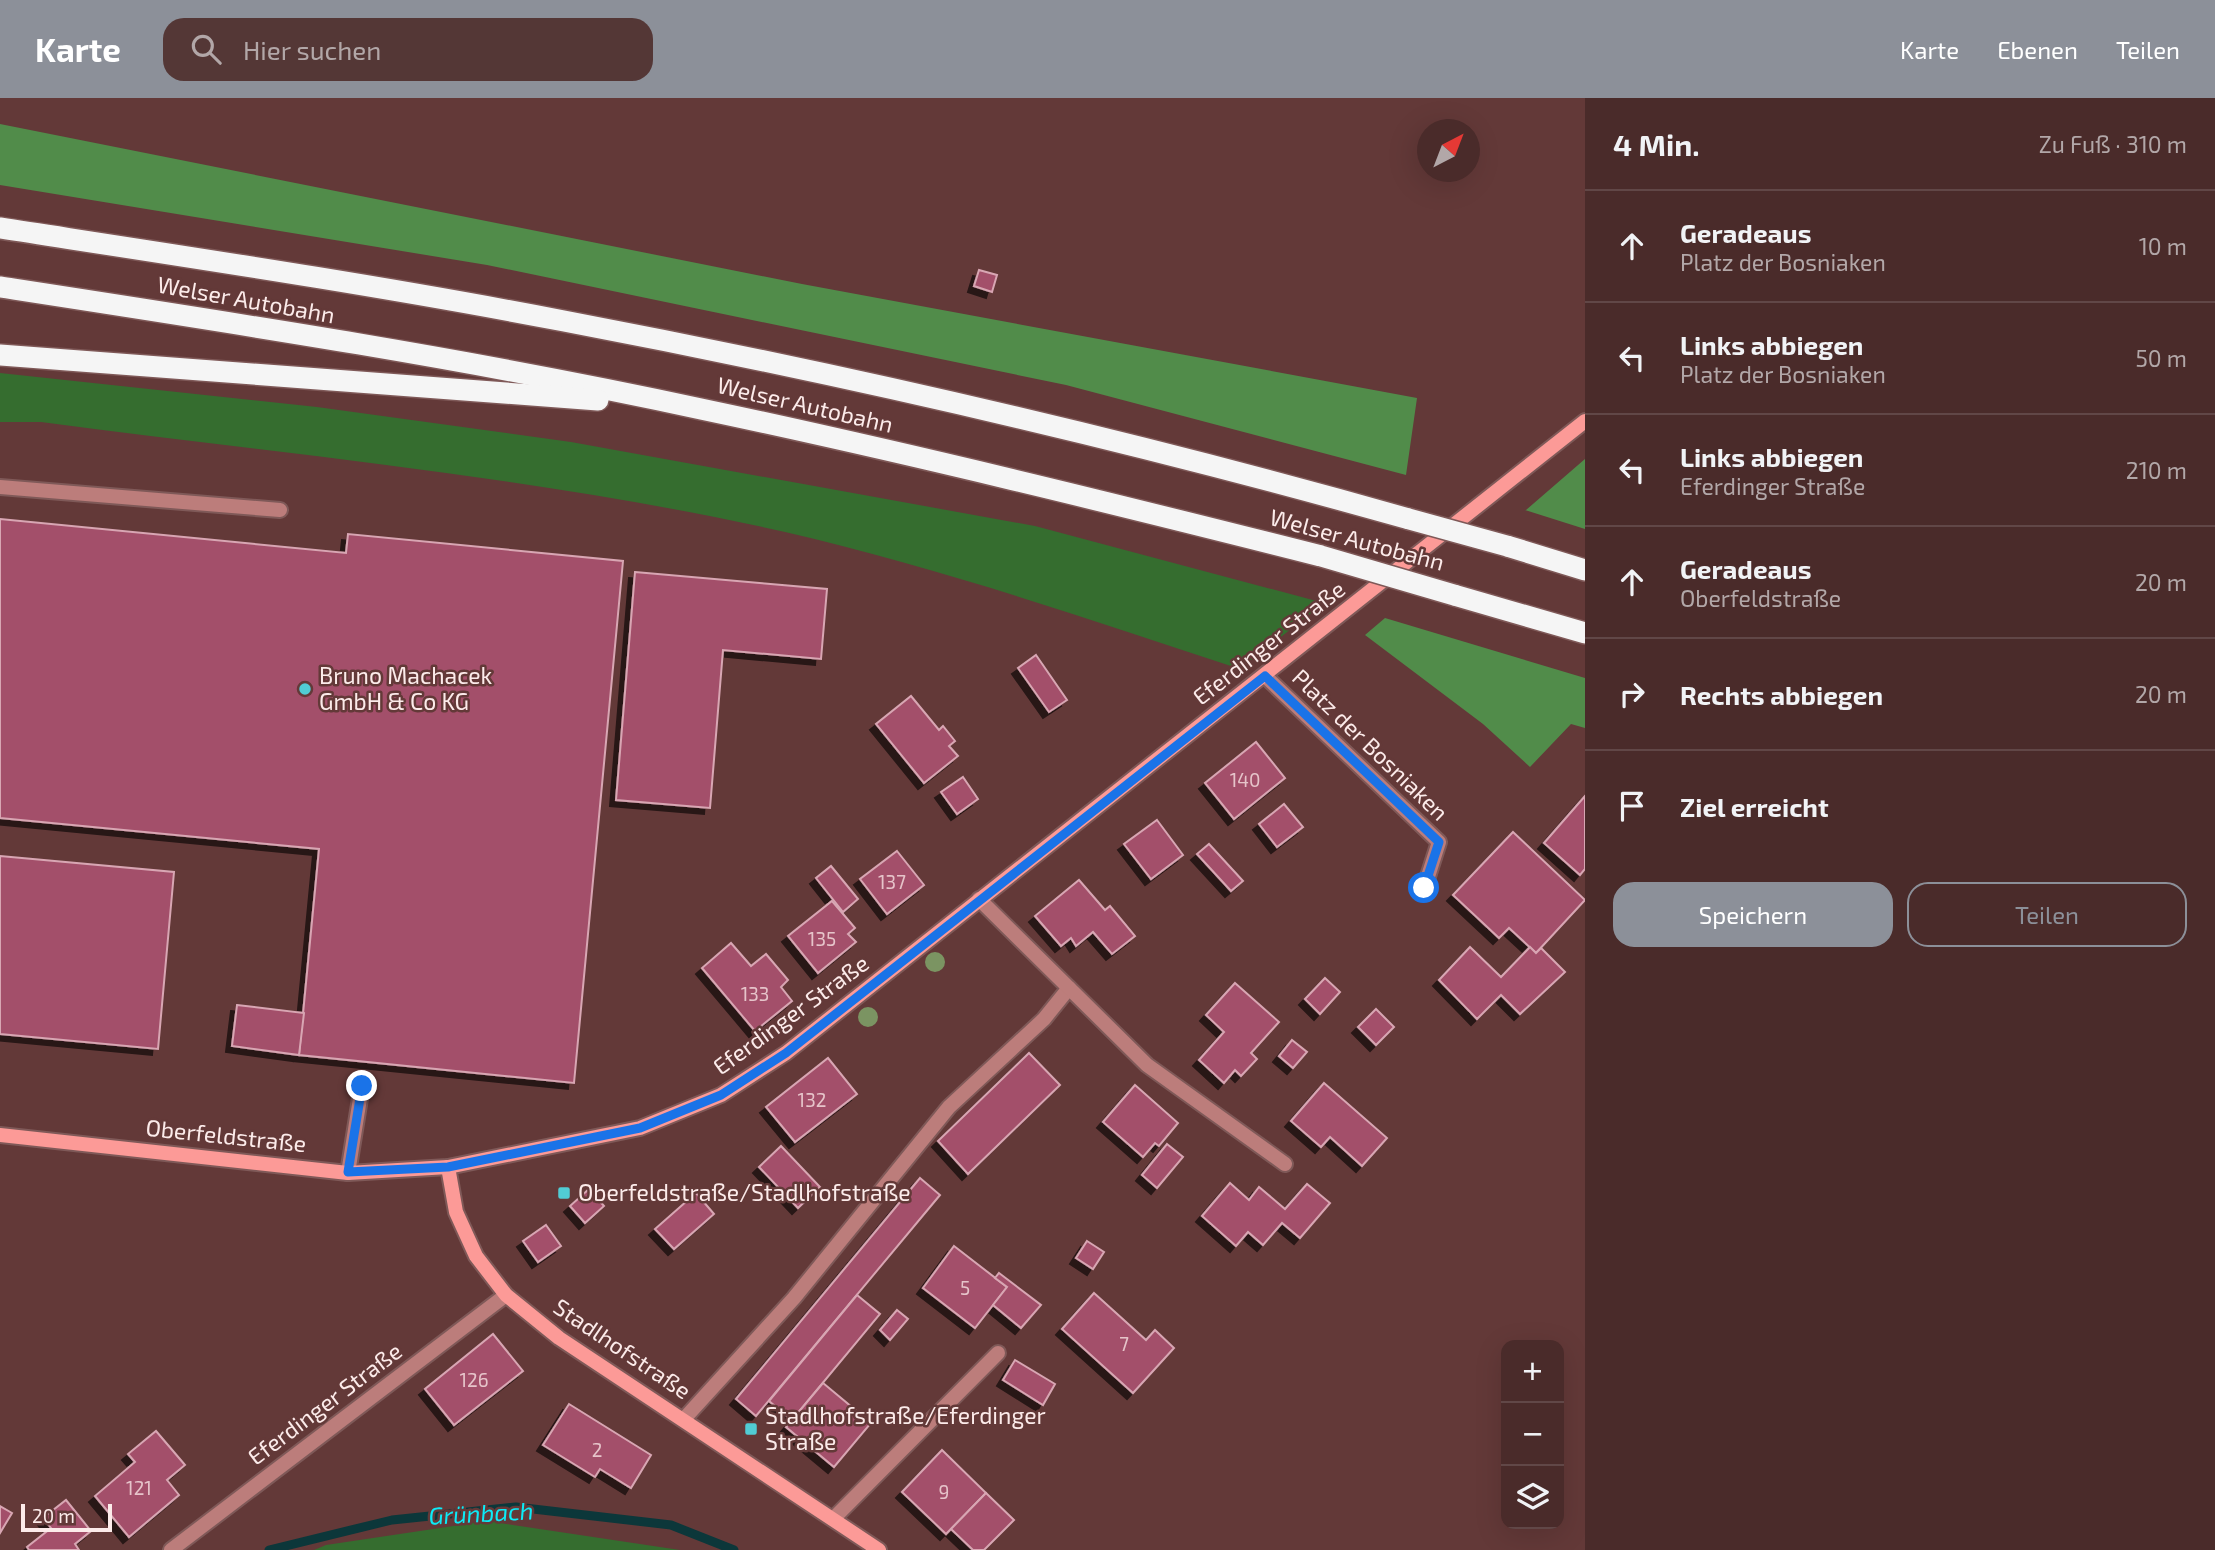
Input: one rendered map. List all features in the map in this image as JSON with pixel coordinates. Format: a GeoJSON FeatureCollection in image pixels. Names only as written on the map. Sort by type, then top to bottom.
{"type":"FeatureCollection","features":[{"type":"Feature","properties":{"kind":"highway","name":"Welser Autobahn"},"geometry":{"type":"LineString","coordinates":[[0,228],[563,321],[913,393],[1132,445],[1371,508],[1585,570]]}},
{"type":"Feature","properties":{"kind":"highway","name":"Welser Autobahn"},"geometry":{"type":"LineString","coordinates":[[0,287],[485,367],[698,408],[991,473],[1321,556],[1585,633]]}},
{"type":"Feature","properties":{"kind":"highway"},"geometry":{"type":"LineString","coordinates":[[0,355],[698,408]]}},
{"type":"Feature","properties":{"kind":"main road","name":"Eferdinger Straße"},"geometry":{"type":"LineString","coordinates":[[448,1167],[640,1128],[721,1095],[786,1053],[1585,421]]}},
{"type":"Feature","properties":{"kind":"main road","name":"Oberfeldstraße"},"geometry":{"type":"LineString","coordinates":[[0,1135],[348,1172],[448,1167]]}},
{"type":"Feature","properties":{"kind":"main road","name":"Stadlhofstraße"},"geometry":{"type":"LineString","coordinates":[[448,1167],[456,1212],[476,1256],[506,1295],[559,1338],[879,1550]]}},
{"type":"Feature","properties":{"kind":"street"},"geometry":{"type":"LineString","coordinates":[[0,487],[279,510]]}},
{"type":"Feature","properties":{"kind":"street","name":"Platz der Bosniaken"},"geometry":{"type":"LineString","coordinates":[[1265,676],[1439,842],[1424,888]]}},
{"type":"Feature","properties":{"kind":"street"},"geometry":{"type":"LineString","coordinates":[[979,899],[1147,1065],[1285,1164]]}},
{"type":"Feature","properties":{"kind":"street"},"geometry":{"type":"LineString","coordinates":[[684,1419],[794,1298],[950,1107],[1044,1019],[1069,988]]}},
{"type":"Feature","properties":{"kind":"street"},"geometry":{"type":"LineString","coordinates":[[348,1172],[362,1086]]}},
{"type":"Feature","properties":{"kind":"street","name":"Eferdinger Straße"},"geometry":{"type":"LineString","coordinates":[[171,1550],[506,1295]]}},
{"type":"Feature","properties":{"kind":"street"},"geometry":{"type":"LineString","coordinates":[[833,1519],[998,1353]]}},
{"type":"Feature","properties":{"kind":"green space"},"geometry":{"type":"Polygon","coordinates":[[[0,124],[802,284],[1417,398],[1406,475],[1066,385],[487,265],[0,185],[0,124]]]}},
{"type":"Feature","properties":{"kind":"green space"},"geometry":{"type":"Polygon","coordinates":[[[0,373],[317,407],[571,442],[1035,526],[1324,603],[1240,669],[1014,595],[901,562],[785,532],[693,513],[601,496],[414,469],[41,422],[0,422],[0,373]]]}},
{"type":"Feature","properties":{"kind":"green space"},"geometry":{"type":"Polygon","coordinates":[[[1585,459],[1585,529],[1525,510],[1526,510],[1585,459]]]}},
{"type":"Feature","properties":{"kind":"green space"},"geometry":{"type":"Polygon","coordinates":[[[1385,618],[1585,678],[1585,728],[1571,724],[1530,767],[1483,724],[1365,635],[1385,618]]]}},
{"type":"Feature","properties":{"kind":"green space"},"geometry":{"type":"Polygon","coordinates":[[[487,1521],[680,1550],[314,1550],[326,1545],[487,1521]]]}},
{"type":"Feature","properties":{"kind":"building"},"geometry":{"type":"Polygon","coordinates":[[[979,270],[997,275],[992,292],[974,286],[979,270]]]}},
{"type":"Feature","properties":{"kind":"building","name":"Bruno Machacek GmbH & Co KG"},"geometry":{"type":"Polygon","coordinates":[[[0,519],[346,553],[348,534],[623,561],[574,1083],[299,1055],[319,849],[0,818],[0,519]]]}},
{"type":"Feature","properties":{"kind":"building"},"geometry":{"type":"Polygon","coordinates":[[[635,572],[827,589],[821,659],[723,650],[710,808],[616,800],[635,572]]]}},
{"type":"Feature","properties":{"kind":"building"},"geometry":{"type":"Polygon","coordinates":[[[1036,655],[1067,700],[1049,712],[1018,668],[1036,655]]]}},
{"type":"Feature","properties":{"kind":"building"},"geometry":{"type":"Polygon","coordinates":[[[911,696],[939,730],[943,726],[955,741],[949,746],[958,756],[924,783],[876,724],[911,696]]]}},
{"type":"Feature","properties":{"kind":"building"},"geometry":{"type":"Polygon","coordinates":[[[1256,742],[1285,778],[1234,819],[1205,783],[1256,742]]]}},
{"type":"Feature","properties":{"kind":"building"},"geometry":{"type":"Polygon","coordinates":[[[963,777],[978,799],[957,814],[941,792],[963,777]]]}},
{"type":"Feature","properties":{"kind":"building"},"geometry":{"type":"Polygon","coordinates":[[[1585,796],[1585,869],[1580,875],[1544,843],[1585,796]]]}},
{"type":"Feature","properties":{"kind":"building"},"geometry":{"type":"Polygon","coordinates":[[[1284,804],[1303,827],[1277,847],[1259,824],[1284,804]]]}},
{"type":"Feature","properties":{"kind":"building"},"geometry":{"type":"Polygon","coordinates":[[[1157,820],[1183,855],[1151,879],[1124,844],[1157,820]]]}},
{"type":"Feature","properties":{"kind":"building"},"geometry":{"type":"Polygon","coordinates":[[[1513,832],[1585,900],[1536,953],[1509,928],[1499,938],[1453,895],[1513,832]]]}},
{"type":"Feature","properties":{"kind":"building"},"geometry":{"type":"Polygon","coordinates":[[[1209,844],[1243,881],[1231,891],[1197,854],[1209,844]]]}},
{"type":"Feature","properties":{"kind":"building"},"geometry":{"type":"Polygon","coordinates":[[[897,851],[924,885],[887,914],[860,879],[897,851]]]}},
{"type":"Feature","properties":{"kind":"building"},"geometry":{"type":"Polygon","coordinates":[[[0,856],[174,872],[158,1049],[0,1034],[0,856]]]}},
{"type":"Feature","properties":{"kind":"building"},"geometry":{"type":"Polygon","coordinates":[[[831,866],[858,899],[843,912],[816,878],[831,866]]]}},
{"type":"Feature","properties":{"kind":"building"},"geometry":{"type":"Polygon","coordinates":[[[1079,880],[1105,910],[1110,906],[1135,936],[1112,954],[1093,932],[1076,946],[1071,938],[1061,946],[1035,916],[1079,880]]]}},
{"type":"Feature","properties":{"kind":"building"},"geometry":{"type":"Polygon","coordinates":[[[832,901],[855,928],[848,934],[856,942],[818,973],[788,936],[832,901]]]}},
{"type":"Feature","properties":{"kind":"building"},"geometry":{"type":"Polygon","coordinates":[[[731,943],[751,966],[766,954],[788,980],[781,987],[792,1001],[755,1031],[702,968],[731,943]]]}},
{"type":"Feature","properties":{"kind":"building"},"geometry":{"type":"Polygon","coordinates":[[[1470,947],[1501,977],[1530,947],[1536,953],[1541,948],[1565,972],[1520,1014],[1501,995],[1477,1019],[1439,980],[1470,947]]]}},
{"type":"Feature","properties":{"kind":"building"},"geometry":{"type":"Polygon","coordinates":[[[1325,978],[1340,992],[1320,1014],[1305,999],[1325,978]]]}},
{"type":"Feature","properties":{"kind":"building"},"geometry":{"type":"Polygon","coordinates":[[[1235,983],[1279,1022],[1251,1053],[1257,1059],[1241,1076],[1235,1070],[1224,1083],[1199,1060],[1224,1032],[1206,1015],[1235,983]]]}},
{"type":"Feature","properties":{"kind":"building"},"geometry":{"type":"Polygon","coordinates":[[[237,1005],[304,1013],[299,1055],[232,1046],[237,1005]]]}},
{"type":"Feature","properties":{"kind":"building"},"geometry":{"type":"Polygon","coordinates":[[[1376,1009],[1394,1027],[1376,1045],[1358,1027],[1376,1009]]]}},
{"type":"Feature","properties":{"kind":"building"},"geometry":{"type":"Polygon","coordinates":[[[1292,1040],[1307,1052],[1293,1068],[1279,1056],[1292,1040]]]}},
{"type":"Feature","properties":{"kind":"building"},"geometry":{"type":"Polygon","coordinates":[[[1029,1053],[1060,1085],[968,1174],[938,1141],[1029,1053]]]}},
{"type":"Feature","properties":{"kind":"building"},"geometry":{"type":"Polygon","coordinates":[[[828,1058],[857,1094],[795,1142],[766,1107],[828,1058]]]}},
{"type":"Feature","properties":{"kind":"building"},"geometry":{"type":"Polygon","coordinates":[[[1324,1083],[1387,1138],[1362,1166],[1330,1137],[1321,1147],[1291,1121],[1324,1083]]]}},
{"type":"Feature","properties":{"kind":"building"},"geometry":{"type":"Polygon","coordinates":[[[1135,1085],[1178,1123],[1159,1146],[1155,1143],[1143,1157],[1103,1122],[1135,1085]]]}},
{"type":"Feature","properties":{"kind":"building"},"geometry":{"type":"Polygon","coordinates":[[[1167,1144],[1183,1157],[1157,1188],[1142,1175],[1167,1144]]]}},
{"type":"Feature","properties":{"kind":"building"},"geometry":{"type":"Polygon","coordinates":[[[781,1146],[820,1187],[798,1208],[759,1167],[781,1146]]]}},
{"type":"Feature","properties":{"kind":"building"},"geometry":{"type":"Polygon","coordinates":[[[920,1178],[940,1195],[756,1416],[736,1399],[920,1178]]]}},
{"type":"Feature","properties":{"kind":"building"},"geometry":{"type":"Polygon","coordinates":[[[1230,1183],[1249,1200],[1259,1187],[1285,1209],[1307,1184],[1330,1203],[1300,1238],[1282,1223],[1263,1245],[1248,1232],[1236,1246],[1202,1216],[1230,1183]]]}},
{"type":"Feature","properties":{"kind":"building"},"geometry":{"type":"Polygon","coordinates":[[[589,1189],[604,1206],[585,1223],[570,1206],[589,1189]]]}},
{"type":"Feature","properties":{"kind":"building"},"geometry":{"type":"Polygon","coordinates":[[[696,1193],[714,1214],[674,1249],[655,1229],[696,1193]]]}},
{"type":"Feature","properties":{"kind":"building"},"geometry":{"type":"Polygon","coordinates":[[[546,1225],[561,1246],[538,1262],[523,1241],[546,1225]]]}},
{"type":"Feature","properties":{"kind":"building"},"geometry":{"type":"Polygon","coordinates":[[[1087,1241],[1104,1252],[1093,1269],[1076,1258],[1087,1241]]]}},
{"type":"Feature","properties":{"kind":"building"},"geometry":{"type":"Polygon","coordinates":[[[954,1246],[1007,1287],[975,1328],[923,1288],[954,1246]]]}},
{"type":"Feature","properties":{"kind":"building"},"geometry":{"type":"Polygon","coordinates":[[[999,1273],[1041,1305],[1021,1328],[993,1305],[1007,1287],[995,1278],[999,1273]]]}},
{"type":"Feature","properties":{"kind":"building"},"geometry":{"type":"Polygon","coordinates":[[[1094,1293],[1146,1340],[1155,1330],[1174,1348],[1133,1393],[1062,1329],[1094,1293]]]}},
{"type":"Feature","properties":{"kind":"building"},"geometry":{"type":"Polygon","coordinates":[[[857,1295],[880,1314],[792,1420],[769,1401],[857,1295]]]}},
{"type":"Feature","properties":{"kind":"building"},"geometry":{"type":"Polygon","coordinates":[[[897,1310],[908,1319],[890,1340],[880,1330],[897,1310]]]}},
{"type":"Feature","properties":{"kind":"building"},"geometry":{"type":"Polygon","coordinates":[[[493,1334],[523,1371],[454,1425],[425,1389],[493,1334]]]}},
{"type":"Feature","properties":{"kind":"building"},"geometry":{"type":"Polygon","coordinates":[[[1015,1360],[1055,1384],[1043,1405],[1003,1380],[1015,1360]]]}},
{"type":"Feature","properties":{"kind":"building"},"geometry":{"type":"Polygon","coordinates":[[[823,1383],[871,1423],[834,1467],[786,1427],[823,1383]]]}},
{"type":"Feature","properties":{"kind":"building"},"geometry":{"type":"Polygon","coordinates":[[[569,1404],[651,1455],[631,1488],[600,1469],[595,1477],[543,1445],[569,1404]]]}},
{"type":"Feature","properties":{"kind":"building"},"geometry":{"type":"Polygon","coordinates":[[[156,1431],[185,1465],[167,1480],[179,1495],[129,1537],[95,1496],[135,1462],[128,1454],[156,1431]]]}},
{"type":"Feature","properties":{"kind":"building"},"geometry":{"type":"Polygon","coordinates":[[[942,1450],[986,1493],[946,1534],[902,1492],[942,1450]]]}},
{"type":"Feature","properties":{"kind":"building"},"geometry":{"type":"Polygon","coordinates":[[[986,1493],[1014,1520],[984,1550],[973,1550],[951,1529],[986,1493]]]}},
{"type":"Feature","properties":{"kind":"building"},"geometry":{"type":"Polygon","coordinates":[[[66,1500],[91,1531],[75,1544],[79,1550],[29,1550],[27,1547],[51,1528],[43,1518],[66,1500]]]}},
{"type":"Feature","properties":{"kind":"building"},"geometry":{"type":"Polygon","coordinates":[[[0,1506],[12,1513],[0,1533],[0,1506]]]}},
{"type":"Feature","properties":{"kind":"waterway","name":"Grünbach"},"geometry":{"type":"LineString","coordinates":[[269,1550],[392,1520],[516,1507],[671,1525],[734,1550]]}},
{"type":"Feature","properties":{"kind":"place","name":"Bruno Machacek GmbH & Co KG"},"geometry":{"type":"Point","coordinates":[305,689]}},
{"type":"Feature","properties":{"kind":"place","name":"Oberfeldstraße/Stadlhofstraße"},"geometry":{"type":"Point","coordinates":[564,1193]}},
{"type":"Feature","properties":{"kind":"place","name":"Stadlhofstraße/Eferdinger Straße"},"geometry":{"type":"Point","coordinates":[751,1429]}},
{"type":"Feature","properties":{"kind":"route"},"geometry":{"type":"LineString","coordinates":[[362,1086],[348,1172],[448,1167],[640,1128],[721,1095],[786,1053],[1265,676],[1439,842],[1424,888]]}}]}
